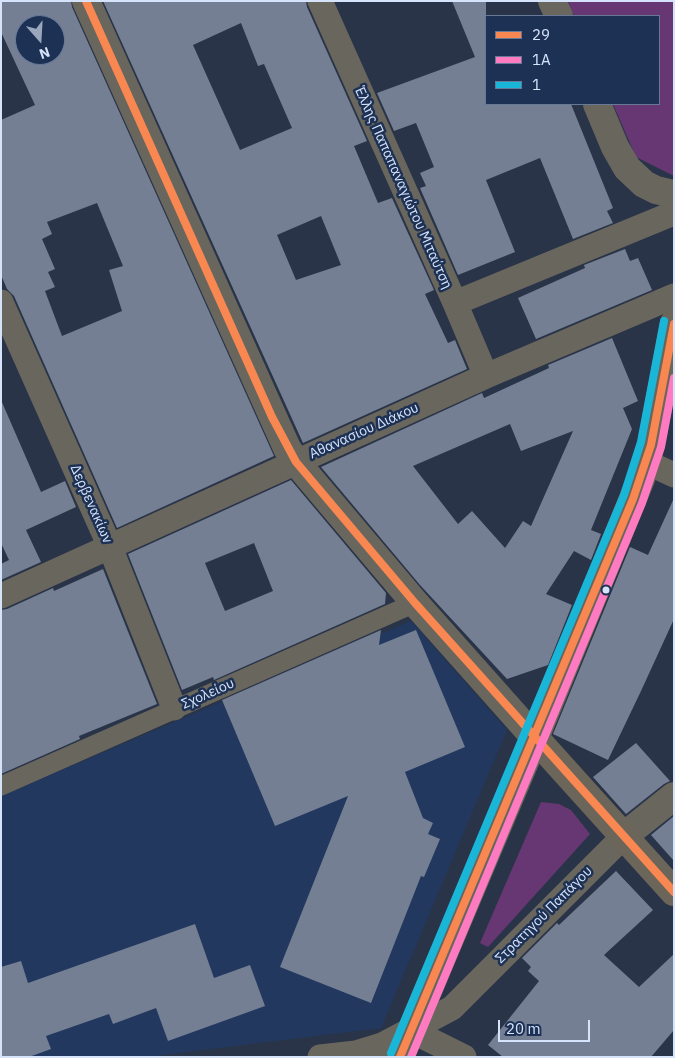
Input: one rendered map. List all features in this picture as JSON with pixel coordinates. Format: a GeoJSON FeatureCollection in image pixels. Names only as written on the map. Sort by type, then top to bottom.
{"type":"FeatureCollection","features":[{"type":"Feature","properties":{"kind":"main road"},"geometry":{"type":"LineString","coordinates":[[674,323],[646,462],[633,499],[534,738],[674,892]]}},
{"type":"Feature","properties":{"kind":"street"},"geometry":{"type":"LineString","coordinates":[[86,1],[272,417],[296,462],[415,603],[534,738],[400,1057]]}},
{"type":"Feature","properties":{"kind":"street","name":"Έλλης Παπαπαναγιώτου Μιταύτση"},"geometry":{"type":"LineString","coordinates":[[320,1],[486,376]]}},
{"type":"Feature","properties":{"kind":"street"},"geometry":{"type":"LineString","coordinates":[[552,1],[559,15]]}},
{"type":"Feature","properties":{"kind":"street"},"geometry":{"type":"LineString","coordinates":[[597,105],[618,152],[630,172],[644,184],[656,190],[674,194]]}},
{"type":"Feature","properties":{"kind":"street"},"geometry":{"type":"LineString","coordinates":[[455,303],[674,213]]}},
{"type":"Feature","properties":{"kind":"street","name":"Αθανασίου Διάκου"},"geometry":{"type":"LineString","coordinates":[[1,596],[486,376],[674,296]]}},
{"type":"Feature","properties":{"kind":"street","name":"Δερβενακίων"},"geometry":{"type":"LineString","coordinates":[[1,302],[110,547],[174,708]]}},
{"type":"Feature","properties":{"kind":"street"},"geometry":{"type":"LineString","coordinates":[[646,462],[674,475]]}},
{"type":"Feature","properties":{"kind":"street","name":"Σχολείου"},"geometry":{"type":"LineString","coordinates":[[1,786],[415,603]]}},
{"type":"Feature","properties":{"kind":"street","name":"Στρατηγού Παπάγου"},"geometry":{"type":"LineString","coordinates":[[320,1057],[370,1050],[412,1031],[452,1008],[624,836],[674,796]]}},
{"type":"Feature","properties":{"kind":"street"},"geometry":{"type":"LineString","coordinates":[[412,1031],[464,1057]]}},
{"type":"Feature","properties":{"kind":"shaded area"},"geometry":{"type":"Polygon","coordinates":[[[568,1],[674,1],[674,176],[636,157],[613,105],[660,105],[660,15],[574,15],[568,1]]]}},
{"type":"Feature","properties":{"kind":"shaded area"},"geometry":{"type":"Polygon","coordinates":[[[411,621],[507,730],[381,1028],[146,1057],[1,1057],[1,796],[411,621]]]}},
{"type":"Feature","properties":{"kind":"shaded area"},"geometry":{"type":"Polygon","coordinates":[[[541,802],[559,804],[571,810],[590,834],[488,947],[480,943],[541,802]]]}},
{"type":"Feature","properties":{"kind":"building"},"geometry":{"type":"Polygon","coordinates":[[[1,1],[71,1],[72,7],[274,456],[117,528],[14,296],[7,289],[1,275],[1,120],[35,105],[16,65],[65,65],[65,15],[15,15],[15,62],[1,32],[1,1]],[[97,203],[47,222],[52,234],[42,239],[55,269],[48,272],[55,287],[45,291],[62,336],[122,311],[109,270],[123,266],[97,203]]]}},
{"type":"Feature","properties":{"kind":"building"},"geometry":{"type":"Polygon","coordinates":[[[103,1],[306,1],[367,141],[354,146],[378,203],[392,198],[434,290],[425,294],[448,343],[455,340],[467,369],[303,443],[103,1]],[[241,23],[193,45],[240,150],[292,128],[264,64],[258,66],[241,23]],[[321,216],[277,235],[296,280],[341,265],[321,216]]]}},
{"type":"Feature","properties":{"kind":"building"},"geometry":{"type":"Polygon","coordinates":[[[452,1],[486,1],[485,105],[571,105],[613,208],[607,211],[613,223],[573,239],[540,158],[486,180],[515,252],[458,275],[420,188],[426,186],[420,173],[434,167],[416,123],[394,131],[377,93],[475,57],[452,1]]]}},
{"type":"Feature","properties":{"kind":"building"},"geometry":{"type":"Polygon","coordinates":[[[625,249],[630,261],[638,258],[652,290],[536,339],[518,298],[585,268],[584,265],[625,249]]]}},
{"type":"Feature","properties":{"kind":"building"},"geometry":{"type":"Polygon","coordinates":[[[612,338],[638,401],[623,408],[632,429],[591,530],[601,534],[591,560],[574,551],[546,594],[572,605],[548,665],[507,679],[420,585],[321,467],[482,393],[484,398],[549,368],[548,365],[612,338]],[[510,424],[413,466],[458,524],[472,511],[505,548],[523,521],[531,526],[573,431],[521,451],[510,424]]]}},
{"type":"Feature","properties":{"kind":"building"},"geometry":{"type":"Polygon","coordinates":[[[1,400],[41,492],[65,481],[76,507],[26,530],[41,562],[1,580],[1,564],[9,560],[1,543],[1,400]]]}},
{"type":"Feature","properties":{"kind":"building"},"geometry":{"type":"Polygon","coordinates":[[[291,480],[386,593],[385,604],[214,680],[213,677],[182,690],[128,554],[291,480]],[[254,543],[205,563],[225,611],[273,591],[254,543]]]}},
{"type":"Feature","properties":{"kind":"building"},"geometry":{"type":"Polygon","coordinates":[[[674,498],[674,619],[608,760],[553,734],[630,547],[648,555],[674,498]]]}},
{"type":"Feature","properties":{"kind":"building"},"geometry":{"type":"Polygon","coordinates":[[[103,569],[157,704],[79,736],[80,739],[1,774],[1,610],[53,588],[54,591],[103,569]]]}},
{"type":"Feature","properties":{"kind":"building"},"geometry":{"type":"Polygon","coordinates":[[[381,630],[379,645],[416,630],[465,747],[405,772],[423,818],[433,823],[428,834],[440,839],[424,877],[421,876],[371,1003],[280,967],[348,796],[275,826],[222,700],[381,630]]]}},
{"type":"Feature","properties":{"kind":"building"},"geometry":{"type":"Polygon","coordinates":[[[636,743],[670,781],[626,814],[593,777],[636,743]]]}},
{"type":"Feature","properties":{"kind":"building"},"geometry":{"type":"Polygon","coordinates":[[[674,816],[674,861],[651,835],[674,816]]]}},
{"type":"Feature","properties":{"kind":"building"},"geometry":{"type":"Polygon","coordinates":[[[616,871],[653,910],[604,955],[639,987],[674,954],[674,1030],[651,1057],[503,1057],[488,1045],[539,981],[528,971],[531,967],[522,958],[557,923],[559,925],[616,871]]]}},
{"type":"Feature","properties":{"kind":"building"},"geometry":{"type":"Polygon","coordinates":[[[195,924],[214,978],[250,965],[265,1006],[168,1041],[156,1008],[113,1024],[109,1014],[46,1036],[51,1049],[29,1057],[1,1057],[1,967],[21,961],[28,983],[195,924]]]}},
{"type":"Feature","properties":{"kind":"transit line","name":"29"},"geometry":{"type":"LineString","coordinates":[[86,1],[272,417],[296,462],[415,603],[674,892]]}},
{"type":"Feature","properties":{"kind":"transit line","name":"1"},"geometry":{"type":"LineString","coordinates":[[391,1053],[624,495],[641,442],[664,321]]}},
{"type":"Feature","properties":{"kind":"transit line","name":"29"},"geometry":{"type":"LineString","coordinates":[[400,1057],[633,499],[651,445],[674,324]]}},
{"type":"Feature","properties":{"kind":"transit line","name":"1Α"},"geometry":{"type":"LineString","coordinates":[[411,1057],[642,503],[661,447],[674,378]]}}]}
